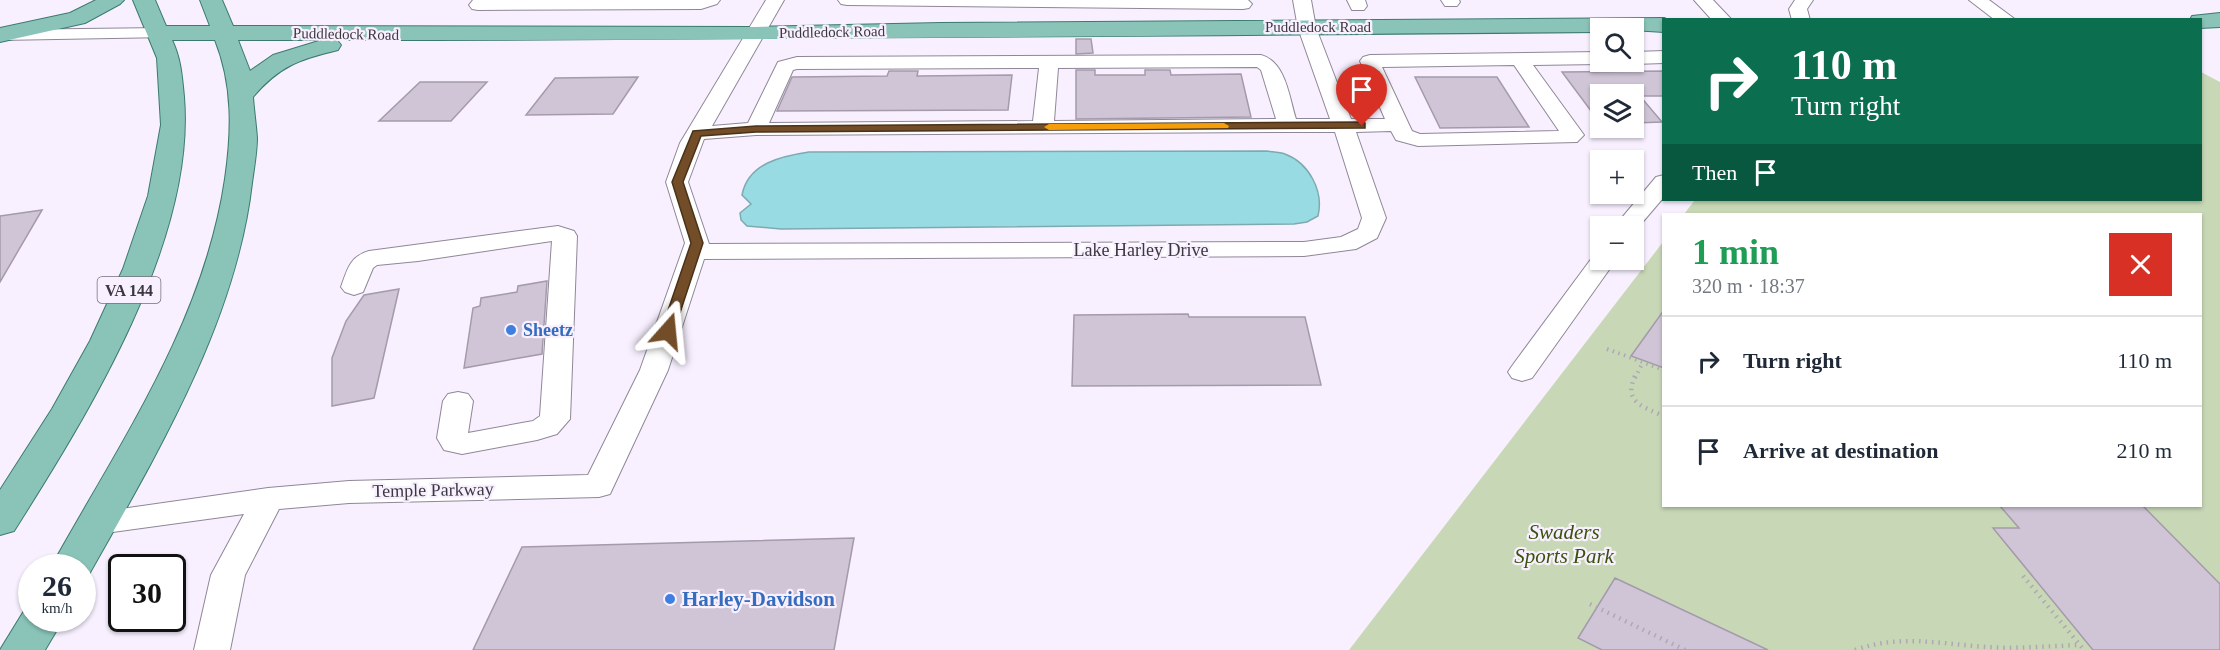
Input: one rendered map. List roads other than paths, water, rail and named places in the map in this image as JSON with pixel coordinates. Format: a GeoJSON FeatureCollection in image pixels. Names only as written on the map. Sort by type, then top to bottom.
{"type":"FeatureCollection","features":[{"type":"Feature","properties":{"kind":"main road"},"geometry":{"type":"LineString","coordinates":[[0,34],[77,18],[113,0]]}},
{"type":"Feature","properties":{"kind":"main road","name":"VA 144"},"geometry":{"type":"LineString","coordinates":[[0,521],[36,468],[85,382],[126,297],[154,226],[165,184],[172,136],[170,63],[163,33],[144,0]]}},
{"type":"Feature","properties":{"kind":"main road"},"geometry":{"type":"LineString","coordinates":[[80,554],[174,382],[210,295],[232,225],[245,139],[243,93],[237,58],[228,33],[211,0]]}},
{"type":"Feature","properties":{"kind":"main road"},"geometry":{"type":"LineString","coordinates":[[2202,21],[2220,21]]}},
{"type":"Feature","properties":{"kind":"main road","name":"Puddledock Road"},"geometry":{"type":"LineString","coordinates":[[163,33],[755,34],[1662,25]]}},
{"type":"Feature","properties":{"kind":"main road"},"geometry":{"type":"LineString","coordinates":[[243,93],[259,73],[289,55],[376,35]]}},
{"type":"Feature","properties":{"kind":"main road"},"geometry":{"type":"LineString","coordinates":[[22,650],[33,632]]}},
{"type":"Feature","properties":{"kind":"street"},"geometry":{"type":"LineString","coordinates":[[484,0],[478,5],[701,4],[711,0]]}},
{"type":"Feature","properties":{"kind":"street"},"geometry":{"type":"LineString","coordinates":[[694,252],[697,243],[677,182],[696,133],[775,0]]}},
{"type":"Feature","properties":{"kind":"street"},"geometry":{"type":"LineString","coordinates":[[847,0],[1243,4]]}},
{"type":"Feature","properties":{"kind":"street","name":"Lake Harley Drive"},"geometry":{"type":"LineString","coordinates":[[694,252],[1304,249],[1347,244],[1368,233],[1374,218],[1344,125],[1307,28],[1302,0]]}},
{"type":"Feature","properties":{"kind":"street"},"geometry":{"type":"LineString","coordinates":[[1680,0],[1704,0],[1721,18]]}},
{"type":"Feature","properties":{"kind":"street"},"geometry":{"type":"LineString","coordinates":[[1800,18],[1798,9],[1804,0]]}},
{"type":"Feature","properties":{"kind":"street"},"geometry":{"type":"LineString","coordinates":[[1978,0],[2004,18]]}},
{"type":"Feature","properties":{"kind":"street","name":"Puddledock Road"},"geometry":{"type":"LineString","coordinates":[[0,34],[163,33]]}},
{"type":"Feature","properties":{"kind":"street"},"geometry":{"type":"LineString","coordinates":[[1644,57],[1662,57]]}},
{"type":"Feature","properties":{"kind":"street"},"geometry":{"type":"LineString","coordinates":[[1519,58],[1572,135],[1569,137],[1418,140],[1404,135],[1370,60],[1519,58],[1590,58]]}},
{"type":"Feature","properties":{"kind":"street"},"geometry":{"type":"LineString","coordinates":[[756,129],[785,66],[789,64],[1049,62],[1261,61],[1270,67],[1288,126]]}},
{"type":"Feature","properties":{"kind":"street"},"geometry":{"type":"LineString","coordinates":[[1043,127],[1049,62]]}},
{"type":"Feature","properties":{"kind":"street"},"geometry":{"type":"LineString","coordinates":[[696,133],[756,129],[1398,126]]}},
{"type":"Feature","properties":{"kind":"street"},"geometry":{"type":"LineString","coordinates":[[1635,216],[1662,184]]}},
{"type":"Feature","properties":{"kind":"street"},"geometry":{"type":"LineString","coordinates":[[354,287],[361,265],[369,259],[558,233],[565,236],[555,419],[546,427],[537,430],[462,444],[455,443],[452,438],[458,401]]}},
{"type":"Feature","properties":{"kind":"street","name":"Temple Parkway"},"geometry":{"type":"LineString","coordinates":[[98,522],[268,499],[349,492],[599,486],[654,370],[694,252]]}},
{"type":"Feature","properties":{"kind":"street"},"geometry":{"type":"LineString","coordinates":[[1522,372],[1596,270]]}},
{"type":"Feature","properties":{"kind":"street"},"geometry":{"type":"LineString","coordinates":[[212,650],[228,575],[268,499]]}},
{"type":"Feature","properties":{"kind":"water"},"geometry":{"type":"Polygon","coordinates":[[[1266,151],[1294,158],[1308,171],[1319,197],[1318,216],[1307,222],[1294,224],[781,229],[747,226],[741,220],[740,213],[751,204],[742,195],[751,175],[759,168],[778,159],[809,152],[1266,151]]]}},
{"type":"Feature","properties":{"kind":"place","name":"Sheetz"},"geometry":{"type":"Point","coordinates":[511,330]}},
{"type":"Feature","properties":{"kind":"place","name":"Harley-Davidson"},"geometry":{"type":"Point","coordinates":[670,599]}},
{"type":"Feature","properties":{"kind":"park label","name":"Swaders Sports Park"},"geometry":{"type":"Point","coordinates":[1564,544]}}]}
